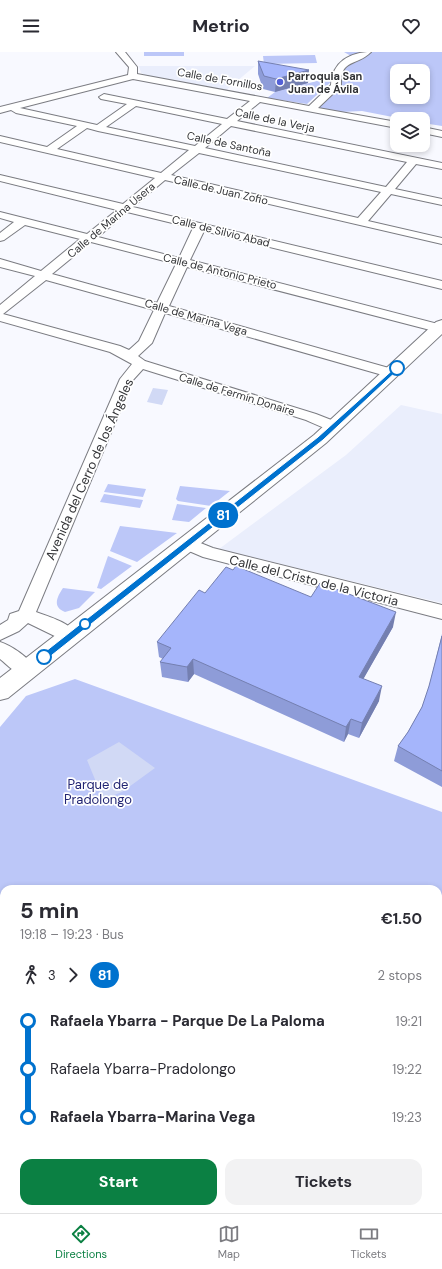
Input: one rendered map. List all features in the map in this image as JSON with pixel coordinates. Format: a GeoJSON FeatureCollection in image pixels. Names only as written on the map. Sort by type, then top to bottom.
{"type":"FeatureCollection","features":[{"type":"Feature","properties":{"kind":"main road"},"geometry":{"type":"LineString","coordinates":[[0,691],[188,544],[334,426],[441,326]]}},
{"type":"Feature","properties":{"kind":"street"},"geometry":{"type":"LineString","coordinates":[[0,110],[132,76],[133,67],[120,52]]}},
{"type":"Feature","properties":{"kind":"street"},"geometry":{"type":"LineString","coordinates":[[311,109],[336,86],[336,76],[340,66],[367,52]]}},
{"type":"Feature","properties":{"kind":"street","name":"Calle de Fornillos"},"geometry":{"type":"LineString","coordinates":[[132,76],[390,124]]}},
{"type":"Feature","properties":{"kind":"street","name":"Calle de la Verja"},"geometry":{"type":"LineString","coordinates":[[104,97],[442,166]]}},
{"type":"Feature","properties":{"kind":"street","name":"Calle de Marina Usera"},"geometry":{"type":"LineString","coordinates":[[0,311],[258,99]]}},
{"type":"Feature","properties":{"kind":"street"},"geometry":{"type":"LineString","coordinates":[[98,128],[135,103]]}},
{"type":"Feature","properties":{"kind":"street","name":"Calle de Santoña"},"geometry":{"type":"LineString","coordinates":[[13,107],[16,110],[442,202]]}},
{"type":"Feature","properties":{"kind":"street"},"geometry":{"type":"LineString","coordinates":[[49,150],[85,125]]}},
{"type":"Feature","properties":{"kind":"street"},"geometry":{"type":"LineString","coordinates":[[430,131],[442,134]]}},
{"type":"Feature","properties":{"kind":"street","name":"Calle de Juan Zofio"},"geometry":{"type":"LineString","coordinates":[[0,139],[442,241]]}},
{"type":"Feature","properties":{"kind":"street"},"geometry":{"type":"LineString","coordinates":[[361,222],[414,160]]}},
{"type":"Feature","properties":{"kind":"street","name":"Calle de Silvio Abad"},"geometry":{"type":"LineString","coordinates":[[0,178],[442,285]]}},
{"type":"Feature","properties":{"kind":"street","name":"Calle de Antonio Prieto"},"geometry":{"type":"LineString","coordinates":[[0,215],[441,326]]}},
{"type":"Feature","properties":{"kind":"street"},"geometry":{"type":"LineString","coordinates":[[0,238],[24,221]]}},
{"type":"Feature","properties":{"kind":"street","name":"Avenida del Cerro de los Ángeles"},"geometry":{"type":"LineString","coordinates":[[26,615],[135,360],[200,226]]}},
{"type":"Feature","properties":{"kind":"street","name":"Calle de Marina Vega"},"geometry":{"type":"LineString","coordinates":[[0,263],[161,307],[391,373]]}},
{"type":"Feature","properties":{"kind":"street","name":"Calle de Fermín Donaire"},"geometry":{"type":"LineString","coordinates":[[0,317],[115,349],[135,360],[311,417],[334,426]]}},
{"type":"Feature","properties":{"kind":"street","name":"Calle del Cristo de la Victoria"},"geometry":{"type":"LineString","coordinates":[[188,544],[209,553],[442,612]]}},
{"type":"Feature","properties":{"kind":"street"},"geometry":{"type":"LineString","coordinates":[[0,633],[13,626],[26,615]]}},
{"type":"Feature","properties":{"kind":"street"},"geometry":{"type":"LineString","coordinates":[[0,624],[26,615],[53,626],[69,636]]}},
{"type":"Feature","properties":{"kind":"street"},"geometry":{"type":"LineString","coordinates":[[0,649],[26,670]]}},
{"type":"Feature","properties":{"kind":"shaded area"},"geometry":{"type":"Polygon","coordinates":[[[139,66],[255,66],[225,91],[146,76],[141,73],[139,66]]]}},
{"type":"Feature","properties":{"kind":"shaded area"},"geometry":{"type":"Polygon","coordinates":[[[153,388],[168,390],[162,405],[147,402],[153,388]]]}},
{"type":"Feature","properties":{"kind":"shaded area"},"geometry":{"type":"Polygon","coordinates":[[[401,405],[442,414],[442,603],[219,549],[346,455],[401,405]]]}},
{"type":"Feature","properties":{"kind":"shaded area"},"geometry":{"type":"Polygon","coordinates":[[[119,742],[155,768],[122,792],[103,799],[87,760],[119,742]]]}},
{"type":"Feature","properties":{"kind":"green space"},"geometry":{"type":"Polygon","coordinates":[[[144,52],[184,52],[184,56],[144,56],[144,52]]]}},
{"type":"Feature","properties":{"kind":"green space"},"geometry":{"type":"Polygon","coordinates":[[[344,52],[442,52],[442,126],[430,124],[430,112],[390,112],[390,116],[362,111],[341,112],[318,108],[340,88],[340,81],[351,56],[344,52]]]}},
{"type":"Feature","properties":{"kind":"green space"},"geometry":{"type":"Polygon","coordinates":[[[315,55],[317,63],[264,64],[263,56],[315,55]]]}},
{"type":"Feature","properties":{"kind":"green space"},"geometry":{"type":"Polygon","coordinates":[[[332,77],[332,81],[307,104],[267,98],[275,92],[332,77]]]}},
{"type":"Feature","properties":{"kind":"green space"},"geometry":{"type":"Polygon","coordinates":[[[108,484],[146,489],[143,497],[104,492],[108,484]]]}},
{"type":"Feature","properties":{"kind":"green space"},"geometry":{"type":"Polygon","coordinates":[[[180,486],[230,491],[211,506],[178,501],[176,499],[180,486]]]}},
{"type":"Feature","properties":{"kind":"green space"},"geometry":{"type":"Polygon","coordinates":[[[104,494],[143,500],[140,508],[100,502],[104,494]]]}},
{"type":"Feature","properties":{"kind":"green space"},"geometry":{"type":"Polygon","coordinates":[[[177,504],[206,508],[189,522],[172,520],[177,504]]]}},
{"type":"Feature","properties":{"kind":"green space"},"geometry":{"type":"Polygon","coordinates":[[[120,526],[177,533],[137,562],[110,551],[120,526]]]}},
{"type":"Feature","properties":{"kind":"green space"},"geometry":{"type":"Polygon","coordinates":[[[108,556],[132,566],[101,589],[97,588],[108,556]]]}},
{"type":"Feature","properties":{"kind":"green space"},"geometry":{"type":"Polygon","coordinates":[[[63,588],[95,592],[79,608],[65,612],[57,605],[59,595],[63,588]]]}},
{"type":"Feature","properties":{"kind":"green space","name":"Parque de Pradolongo"},"geometry":{"type":"Polygon","coordinates":[[[75,679],[442,812],[442,885],[0,885],[0,727],[26,696],[75,679]]]}},
{"type":"Feature","properties":{"kind":"building"},"geometry":{"type":"Polygon","coordinates":[[[258,61],[309,70],[276,79],[264,76],[258,61]]]}},
{"type":"Feature","properties":{"kind":"building"},"geometry":{"type":"Polygon","coordinates":[[[236,566],[311,597],[320,583],[396,612],[359,677],[382,686],[362,723],[351,719],[346,727],[193,659],[187,667],[160,662],[171,648],[157,642],[199,590],[205,593],[226,567],[233,570],[236,566]]]}},
{"type":"Feature","properties":{"kind":"building"},"geometry":{"type":"Polygon","coordinates":[[[442,636],[442,771],[398,746],[422,707],[442,636]]]}},
{"type":"Feature","properties":{"kind":"bus line","name":"81"},"geometry":{"type":"LineString","coordinates":[[44,657],[320,439],[397,368]]}},
{"type":"Feature","properties":{"kind":"place","name":"Parroquia San Juan de Ávila"},"geometry":{"type":"Point","coordinates":[280,82]}}]}
